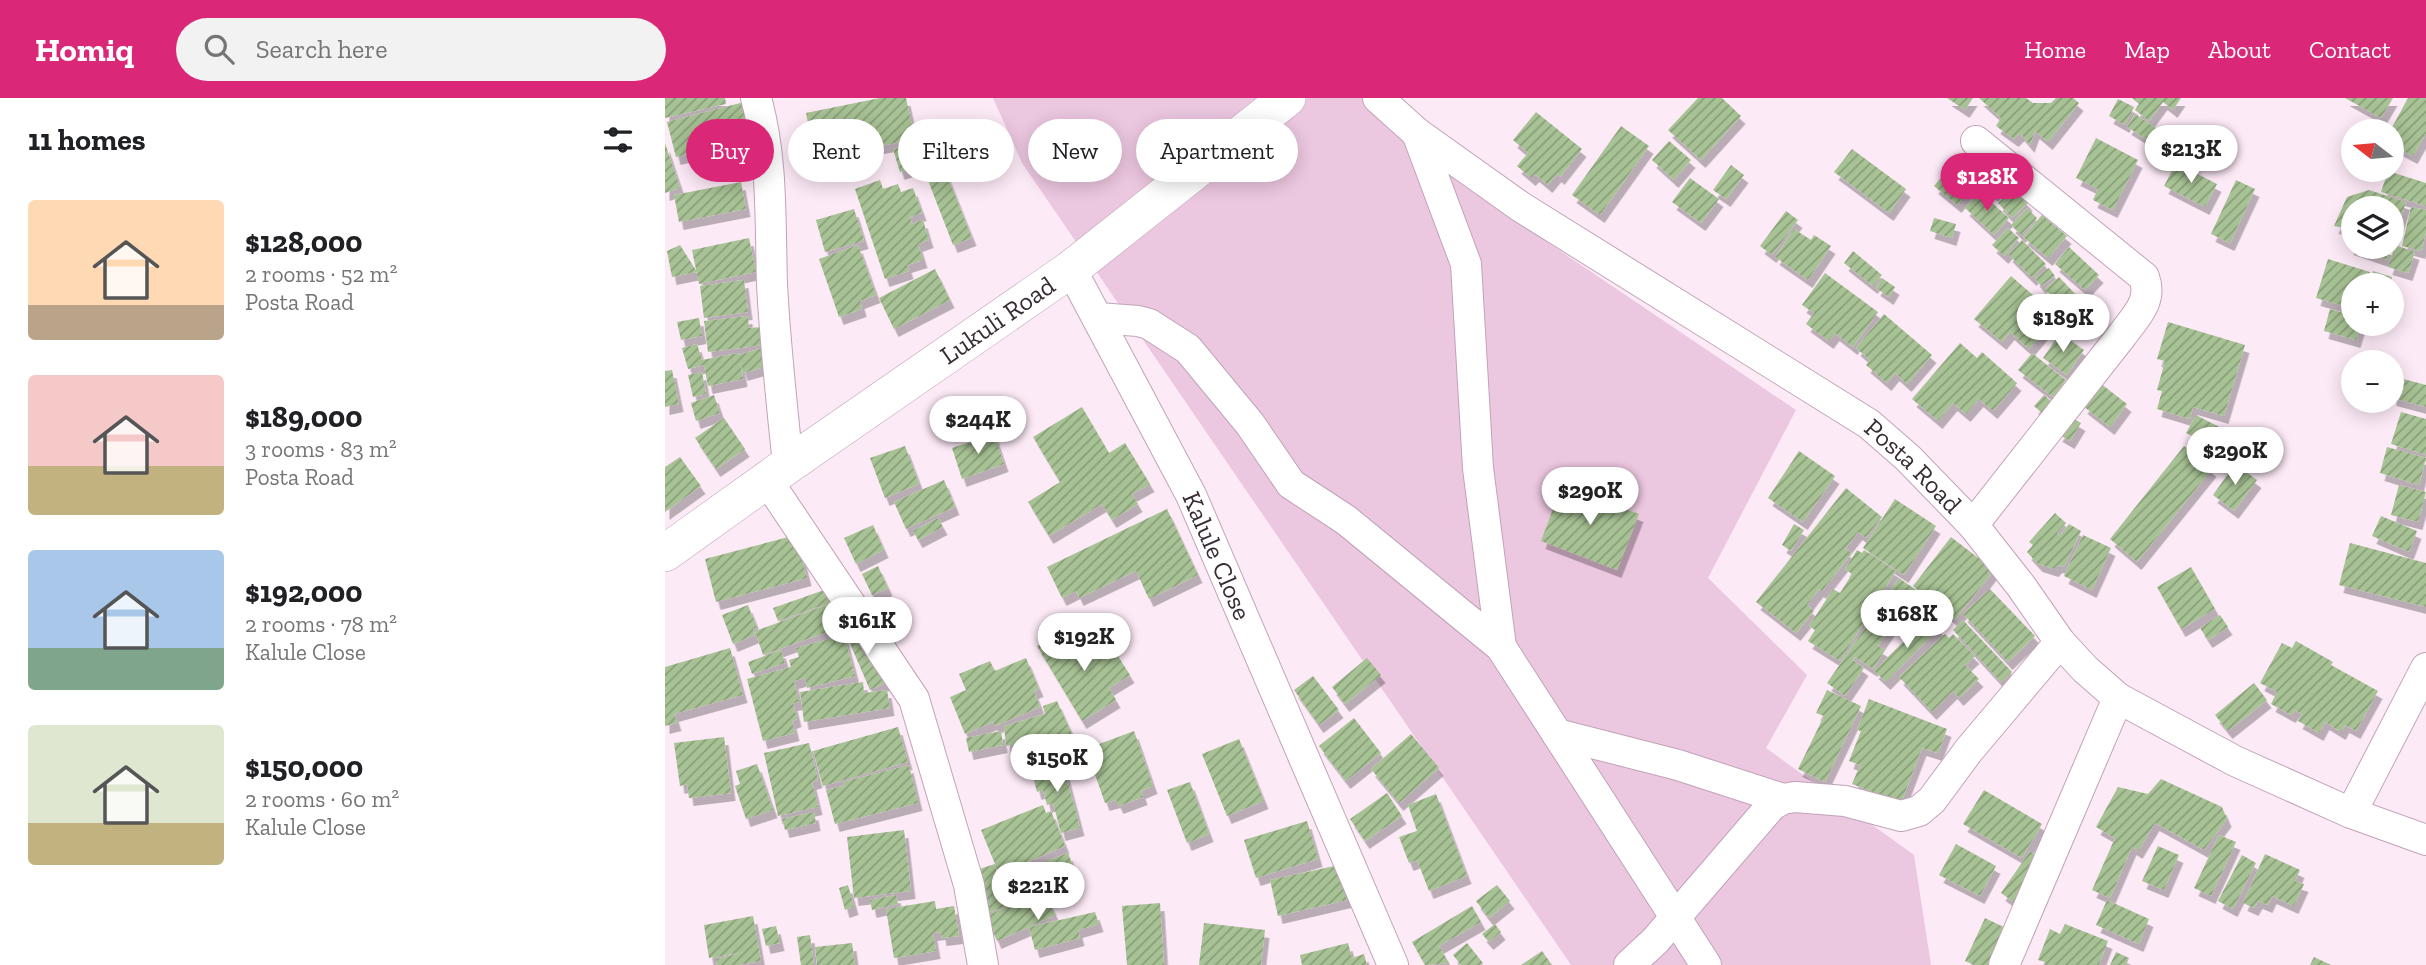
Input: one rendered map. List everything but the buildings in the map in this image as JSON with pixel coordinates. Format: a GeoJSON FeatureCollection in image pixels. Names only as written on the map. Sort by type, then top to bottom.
{"type":"FeatureCollection","features":[{"type":"Feature","properties":{"kind":"street"},"geometry":{"type":"LineString","coordinates":[[756,98],[765,128],[769,160],[777,472],[914,699],[969,885],[983,965]]}},
{"type":"Feature","properties":{"kind":"street","name":"Lukuli Road"},"geometry":{"type":"LineString","coordinates":[[665,553],[777,472],[1072,269],[1287,98]]}},
{"type":"Feature","properties":{"kind":"street","name":"Posta Road"},"geometry":{"type":"LineString","coordinates":[[1378,98],[1417,133],[1521,207],[1868,424],[1907,458],[1973,525],[2021,586],[2060,642],[2118,698],[2235,761],[2351,813],[2426,840]]}},
{"type":"Feature","properties":{"kind":"street"},"geometry":{"type":"LineString","coordinates":[[1417,133],[1466,264],[1478,468],[1501,647]]}},
{"type":"Feature","properties":{"kind":"street"},"geometry":{"type":"LineString","coordinates":[[1973,525],[2123,334],[2142,307],[2148,289],[2144,277],[1976,141]]}},
{"type":"Feature","properties":{"kind":"street","name":"Kalule Close"},"geometry":{"type":"LineString","coordinates":[[1072,269],[1191,495],[1393,965]]}},
{"type":"Feature","properties":{"kind":"street"},"geometry":{"type":"LineString","coordinates":[[1098,318],[1149,324],[1188,349],[1250,424],[1291,484],[1346,520],[1501,647],[1706,965]]}},
{"type":"Feature","properties":{"kind":"street"},"geometry":{"type":"LineString","coordinates":[[1629,965],[1655,941],[1772,805],[1783,799],[1795,797],[1845,801],[1901,816],[1919,811],[1932,800],[1969,750],[2060,642]]}},
{"type":"Feature","properties":{"kind":"street"},"geometry":{"type":"LineString","coordinates":[[2351,813],[2426,668]]}},
{"type":"Feature","properties":{"kind":"street"},"geometry":{"type":"LineString","coordinates":[[2004,965],[2118,698]]}},
{"type":"Feature","properties":{"kind":"street"},"geometry":{"type":"LineString","coordinates":[[1557,734],[1678,765],[1783,799]]}},
{"type":"Feature","properties":{"kind":"shaded area"},"geometry":{"type":"Polygon","coordinates":[[[993,98],[1398,98],[1464,186],[1796,410],[1708,578],[1807,675],[1766,748],[1914,855],[1931,965],[1571,965],[1035,182],[1122,182],[1122,119],[1028,119],[1028,172],[1014,145],[1014,119],[1002,119],[993,98]]]}}]}
